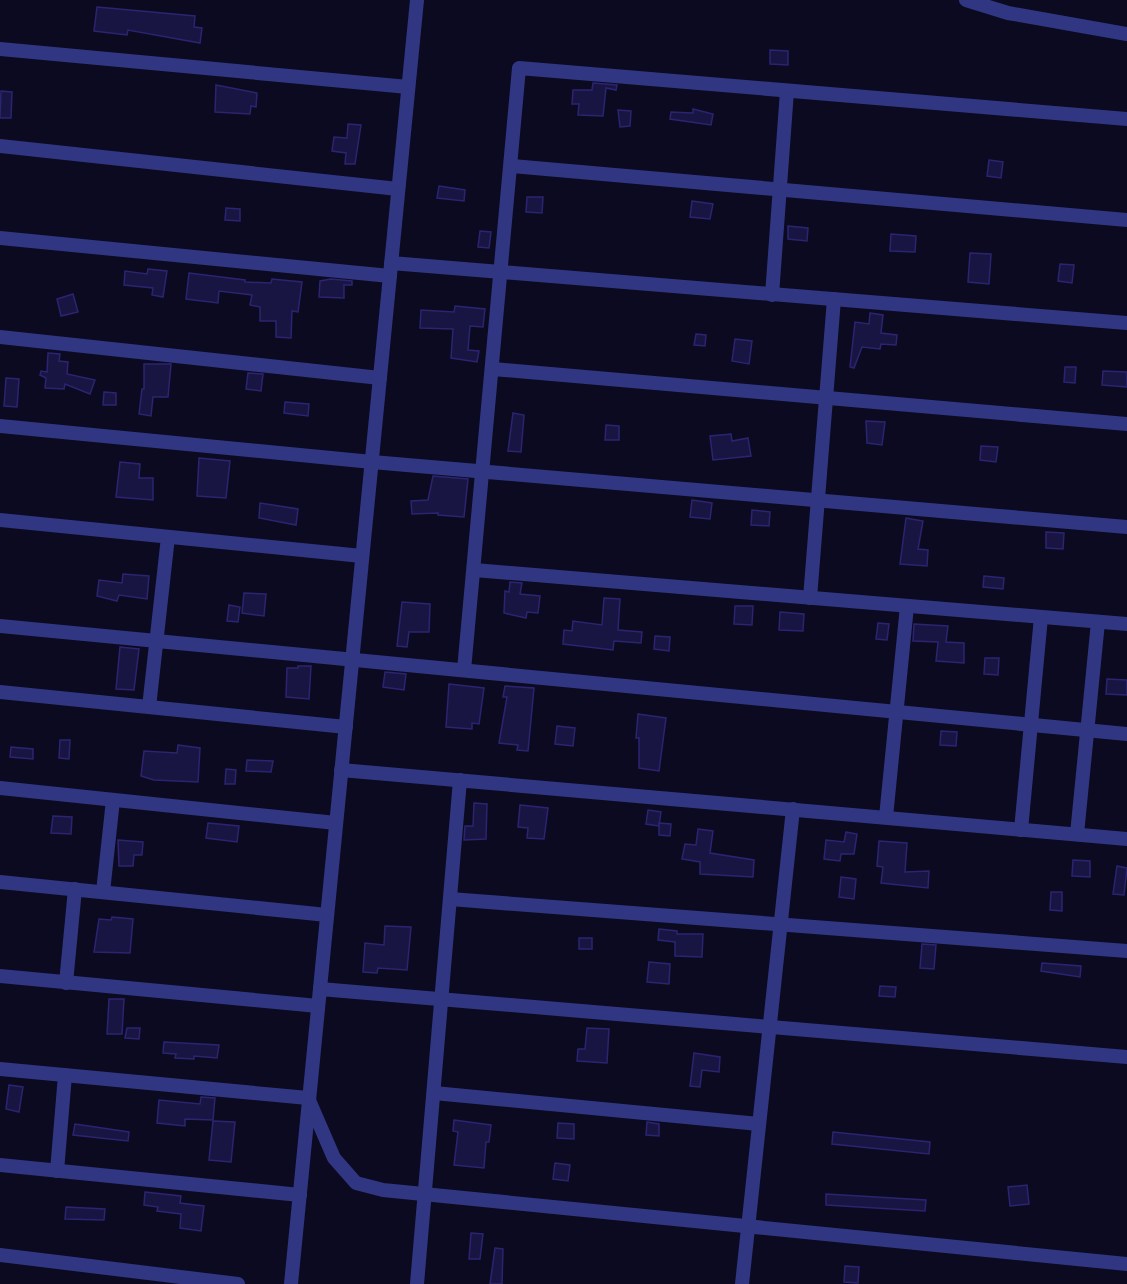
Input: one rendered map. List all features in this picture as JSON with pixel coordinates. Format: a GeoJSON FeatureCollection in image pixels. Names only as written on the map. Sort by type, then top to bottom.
{"type":"FeatureCollection","features":[{"type":"Feature","properties":{"kind":"street"},"geometry":{"type":"LineString","coordinates":[[291,1284],[417,0]]}},
{"type":"Feature","properties":{"kind":"street"},"geometry":{"type":"LineString","coordinates":[[966,0],[1009,6],[1127,34]]}},
{"type":"Feature","properties":{"kind":"street"},"geometry":{"type":"LineString","coordinates":[[0,49],[408,87]]}},
{"type":"Feature","properties":{"kind":"street"},"geometry":{"type":"LineString","coordinates":[[464,670],[512,166],[519,68],[1127,119]]}},
{"type":"Feature","properties":{"kind":"street"},"geometry":{"type":"LineString","coordinates":[[772,295],[788,91]]}},
{"type":"Feature","properties":{"kind":"street"},"geometry":{"type":"LineString","coordinates":[[0,146],[398,189]]}},
{"type":"Feature","properties":{"kind":"street"},"geometry":{"type":"LineString","coordinates":[[512,166],[1127,220]]}},
{"type":"Feature","properties":{"kind":"street"},"geometry":{"type":"LineString","coordinates":[[0,238],[390,269],[502,272],[1127,323]]}},
{"type":"Feature","properties":{"kind":"street"},"geometry":{"type":"LineString","coordinates":[[810,598],[834,299]]}},
{"type":"Feature","properties":{"kind":"street"},"geometry":{"type":"LineString","coordinates":[[0,338],[380,378]]}},
{"type":"Feature","properties":{"kind":"street"},"geometry":{"type":"LineString","coordinates":[[493,369],[1127,424]]}},
{"type":"Feature","properties":{"kind":"street"},"geometry":{"type":"LineString","coordinates":[[0,426],[483,472],[1127,527]]}},
{"type":"Feature","properties":{"kind":"street"},"geometry":{"type":"LineString","coordinates":[[0,519],[362,556]]}},
{"type":"Feature","properties":{"kind":"street"},"geometry":{"type":"LineString","coordinates":[[149,707],[168,537]]}},
{"type":"Feature","properties":{"kind":"street"},"geometry":{"type":"LineString","coordinates":[[474,570],[1127,624]]}},
{"type":"Feature","properties":{"kind":"street"},"geometry":{"type":"LineString","coordinates":[[886,818],[907,606]]}},
{"type":"Feature","properties":{"kind":"street"},"geometry":{"type":"LineString","coordinates":[[1021,830],[1041,617]]}},
{"type":"Feature","properties":{"kind":"street"},"geometry":{"type":"LineString","coordinates":[[1077,834],[1098,622]]}},
{"type":"Feature","properties":{"kind":"street"},"geometry":{"type":"LineString","coordinates":[[0,626],[1127,734]]}},
{"type":"Feature","properties":{"kind":"street"},"geometry":{"type":"LineString","coordinates":[[0,692],[346,727]]}},
{"type":"Feature","properties":{"kind":"street"},"geometry":{"type":"LineString","coordinates":[[341,770],[1127,839]]}},
{"type":"Feature","properties":{"kind":"street"},"geometry":{"type":"LineString","coordinates":[[417,1284],[460,780]]}},
{"type":"Feature","properties":{"kind":"street"},"geometry":{"type":"LineString","coordinates":[[0,788],[336,823]]}},
{"type":"Feature","properties":{"kind":"street"},"geometry":{"type":"LineString","coordinates":[[103,892],[113,800]]}},
{"type":"Feature","properties":{"kind":"street"},"geometry":{"type":"LineString","coordinates":[[742,1284],[793,809]]}},
{"type":"Feature","properties":{"kind":"street"},"geometry":{"type":"LineString","coordinates":[[0,882],[327,915]]}},
{"type":"Feature","properties":{"kind":"street"},"geometry":{"type":"LineString","coordinates":[[66,983],[75,889]]}},
{"type":"Feature","properties":{"kind":"street"},"geometry":{"type":"LineString","coordinates":[[450,899],[1127,951]]}},
{"type":"Feature","properties":{"kind":"street"},"geometry":{"type":"LineString","coordinates":[[0,976],[318,1006]]}},
{"type":"Feature","properties":{"kind":"street"},"geometry":{"type":"LineString","coordinates":[[320,989],[1127,1057]]}},
{"type":"Feature","properties":{"kind":"street"},"geometry":{"type":"LineString","coordinates":[[0,1069],[308,1098]]}},
{"type":"Feature","properties":{"kind":"street"},"geometry":{"type":"LineString","coordinates":[[57,1171],[65,1075]]}},
{"type":"Feature","properties":{"kind":"street"},"geometry":{"type":"LineString","coordinates":[[434,1094],[759,1124]]}},
{"type":"Feature","properties":{"kind":"street"},"geometry":{"type":"LineString","coordinates":[[308,1098],[334,1158],[356,1183],[383,1190],[1127,1264]]}},
{"type":"Feature","properties":{"kind":"street"},"geometry":{"type":"LineString","coordinates":[[0,1165],[300,1195]]}},
{"type":"Feature","properties":{"kind":"street"},"geometry":{"type":"LineString","coordinates":[[0,1255],[238,1284]]}},
{"type":"Feature","properties":{"kind":"building"},"geometry":{"type":"Polygon","coordinates":[[[97,7],[195,16],[194,27],[202,28],[200,43],[128,30],[127,35],[94,31],[97,7]]]}},
{"type":"Feature","properties":{"kind":"building"},"geometry":{"type":"Polygon","coordinates":[[[770,50],[788,51],[788,65],[770,64],[770,50]]]}},
{"type":"Feature","properties":{"kind":"building"},"geometry":{"type":"Polygon","coordinates":[[[593,83],[617,85],[616,90],[606,88],[603,116],[578,115],[579,104],[572,104],[573,90],[592,90],[593,83]]]}},
{"type":"Feature","properties":{"kind":"building"},"geometry":{"type":"Polygon","coordinates":[[[216,85],[257,93],[256,107],[251,106],[250,114],[215,112],[216,85]]]}},
{"type":"Feature","properties":{"kind":"building"},"geometry":{"type":"Polygon","coordinates":[[[1,91],[12,92],[11,118],[0,118],[1,91]]]}},
{"type":"Feature","properties":{"kind":"building"},"geometry":{"type":"Polygon","coordinates":[[[693,109],[713,114],[711,125],[670,119],[671,112],[693,113],[693,109]]]}},
{"type":"Feature","properties":{"kind":"building"},"geometry":{"type":"Polygon","coordinates":[[[618,110],[631,111],[630,126],[620,127],[618,110]]]}},
{"type":"Feature","properties":{"kind":"building"},"geometry":{"type":"Polygon","coordinates":[[[348,124],[361,125],[355,164],[345,164],[346,153],[332,151],[334,137],[347,138],[348,124]]]}},
{"type":"Feature","properties":{"kind":"building"},"geometry":{"type":"Polygon","coordinates":[[[989,160],[1003,162],[1001,178],[987,176],[989,160]]]}},
{"type":"Feature","properties":{"kind":"building"},"geometry":{"type":"Polygon","coordinates":[[[439,186],[465,190],[464,201],[437,198],[439,186]]]}},
{"type":"Feature","properties":{"kind":"building"},"geometry":{"type":"Polygon","coordinates":[[[527,197],[543,197],[542,213],[526,212],[527,197]]]}},
{"type":"Feature","properties":{"kind":"building"},"geometry":{"type":"Polygon","coordinates":[[[692,201],[713,204],[710,219],[690,217],[692,201]]]}},
{"type":"Feature","properties":{"kind":"building"},"geometry":{"type":"Polygon","coordinates":[[[226,208],[240,209],[240,221],[225,220],[226,208]]]}},
{"type":"Feature","properties":{"kind":"building"},"geometry":{"type":"Polygon","coordinates":[[[788,226],[808,228],[807,241],[788,239],[788,226]]]}},
{"type":"Feature","properties":{"kind":"building"},"geometry":{"type":"Polygon","coordinates":[[[480,231],[491,232],[489,248],[478,247],[480,231]]]}},
{"type":"Feature","properties":{"kind":"building"},"geometry":{"type":"Polygon","coordinates":[[[891,234],[916,236],[915,252],[890,251],[891,234]]]}},
{"type":"Feature","properties":{"kind":"building"},"geometry":{"type":"Polygon","coordinates":[[[970,253],[991,254],[989,284],[968,282],[970,253]]]}},
{"type":"Feature","properties":{"kind":"building"},"geometry":{"type":"Polygon","coordinates":[[[1060,264],[1074,265],[1072,283],[1058,281],[1060,264]]]}},
{"type":"Feature","properties":{"kind":"building"},"geometry":{"type":"Polygon","coordinates":[[[148,269],[167,271],[163,297],[152,295],[153,288],[124,285],[125,271],[147,274],[148,269]]]}},
{"type":"Feature","properties":{"kind":"building"},"geometry":{"type":"Polygon","coordinates":[[[189,273],[245,280],[245,282],[271,283],[272,279],[302,282],[298,312],[292,311],[291,338],[276,337],[276,321],[260,321],[260,307],[250,305],[252,295],[219,291],[218,303],[186,299],[189,273]]]}},
{"type":"Feature","properties":{"kind":"building"},"geometry":{"type":"Polygon","coordinates":[[[331,279],[352,281],[352,285],[344,285],[344,298],[319,297],[320,281],[331,279]]]}},
{"type":"Feature","properties":{"kind":"building"},"geometry":{"type":"Polygon","coordinates":[[[73,294],[78,312],[61,316],[57,299],[73,294]]]}},
{"type":"Feature","properties":{"kind":"building"},"geometry":{"type":"Polygon","coordinates":[[[455,306],[485,309],[483,327],[470,326],[468,350],[479,351],[477,362],[451,358],[453,329],[420,328],[421,310],[454,312],[455,306]]]}},
{"type":"Feature","properties":{"kind":"building"},"geometry":{"type":"Polygon","coordinates":[[[870,313],[883,315],[881,333],[897,335],[896,345],[881,344],[880,349],[862,347],[854,368],[850,367],[855,322],[869,324],[870,313]]]}},
{"type":"Feature","properties":{"kind":"building"},"geometry":{"type":"Polygon","coordinates":[[[696,334],[706,335],[705,346],[694,345],[696,334]]]}},
{"type":"Feature","properties":{"kind":"building"},"geometry":{"type":"Polygon","coordinates":[[[735,339],[752,341],[749,364],[732,361],[735,339]]]}},
{"type":"Feature","properties":{"kind":"building"},"geometry":{"type":"Polygon","coordinates":[[[48,353],[60,354],[59,361],[68,362],[67,374],[95,380],[90,394],[65,384],[64,389],[45,388],[46,378],[40,375],[41,371],[47,372],[48,353]]]}},
{"type":"Feature","properties":{"kind":"building"},"geometry":{"type":"Polygon","coordinates":[[[144,364],[171,364],[168,397],[153,397],[151,416],[139,414],[142,389],[144,389],[144,364]]]}},
{"type":"Feature","properties":{"kind":"building"},"geometry":{"type":"Polygon","coordinates":[[[1065,367],[1076,367],[1075,383],[1064,382],[1065,367]]]}},
{"type":"Feature","properties":{"kind":"building"},"geometry":{"type":"Polygon","coordinates":[[[1103,371],[1127,372],[1127,387],[1102,385],[1103,371]]]}},
{"type":"Feature","properties":{"kind":"building"},"geometry":{"type":"Polygon","coordinates":[[[248,373],[263,374],[261,391],[246,389],[248,373]]]}},
{"type":"Feature","properties":{"kind":"building"},"geometry":{"type":"Polygon","coordinates":[[[6,378],[19,379],[17,407],[4,406],[6,378]]]}},
{"type":"Feature","properties":{"kind":"building"},"geometry":{"type":"Polygon","coordinates":[[[104,392],[116,393],[116,405],[103,405],[104,392]]]}},
{"type":"Feature","properties":{"kind":"building"},"geometry":{"type":"Polygon","coordinates":[[[285,402],[309,404],[308,416],[284,413],[285,402]]]}},
{"type":"Feature","properties":{"kind":"building"},"geometry":{"type":"Polygon","coordinates":[[[513,413],[524,415],[521,452],[508,451],[513,413]]]}},
{"type":"Feature","properties":{"kind":"building"},"geometry":{"type":"Polygon","coordinates":[[[866,421],[885,422],[882,445],[867,443],[866,421]]]}},
{"type":"Feature","properties":{"kind":"building"},"geometry":{"type":"Polygon","coordinates":[[[606,425],[619,426],[619,440],[605,440],[606,425]]]}},
{"type":"Feature","properties":{"kind":"building"},"geometry":{"type":"Polygon","coordinates":[[[731,434],[732,441],[748,438],[751,456],[713,460],[710,436],[731,434]]]}},
{"type":"Feature","properties":{"kind":"building"},"geometry":{"type":"Polygon","coordinates":[[[981,446],[998,447],[996,462],[980,460],[981,446]]]}},
{"type":"Feature","properties":{"kind":"building"},"geometry":{"type":"Polygon","coordinates":[[[199,458],[230,461],[226,498],[197,496],[199,458]]]}},
{"type":"Feature","properties":{"kind":"building"},"geometry":{"type":"Polygon","coordinates":[[[120,462],[140,464],[139,478],[153,478],[153,500],[116,497],[120,462]]]}},
{"type":"Feature","properties":{"kind":"building"},"geometry":{"type":"Polygon","coordinates":[[[433,476],[468,479],[464,517],[438,515],[438,513],[412,514],[411,501],[428,500],[433,476]]]}},
{"type":"Feature","properties":{"kind":"building"},"geometry":{"type":"Polygon","coordinates":[[[692,500],[712,503],[710,519],[690,517],[692,500]]]}},
{"type":"Feature","properties":{"kind":"building"},"geometry":{"type":"Polygon","coordinates":[[[260,503],[298,509],[296,525],[259,518],[260,503]]]}},
{"type":"Feature","properties":{"kind":"building"},"geometry":{"type":"Polygon","coordinates":[[[752,510],[770,512],[769,526],[751,525],[752,510]]]}},
{"type":"Feature","properties":{"kind":"building"},"geometry":{"type":"Polygon","coordinates":[[[906,518],[923,521],[918,549],[928,550],[927,566],[900,564],[906,518]]]}},
{"type":"Feature","properties":{"kind":"building"},"geometry":{"type":"Polygon","coordinates":[[[1046,532],[1064,533],[1063,549],[1046,548],[1046,532]]]}},
{"type":"Feature","properties":{"kind":"building"},"geometry":{"type":"Polygon","coordinates":[[[123,574],[149,576],[147,599],[119,595],[117,601],[97,596],[99,580],[122,583],[123,574]]]}},
{"type":"Feature","properties":{"kind":"building"},"geometry":{"type":"Polygon","coordinates":[[[984,576],[1004,578],[1003,589],[983,587],[984,576]]]}},
{"type":"Feature","properties":{"kind":"building"},"geometry":{"type":"Polygon","coordinates":[[[510,582],[522,583],[520,594],[540,596],[538,613],[527,612],[526,618],[504,613],[505,591],[509,592],[510,582]]]}},
{"type":"Feature","properties":{"kind":"building"},"geometry":{"type":"Polygon","coordinates":[[[244,593],[266,594],[264,616],[242,613],[244,593]]]}},
{"type":"Feature","properties":{"kind":"building"},"geometry":{"type":"Polygon","coordinates":[[[604,598],[620,599],[618,630],[642,632],[641,643],[614,641],[613,650],[563,644],[564,630],[572,631],[573,621],[602,625],[604,598]]]}},
{"type":"Feature","properties":{"kind":"building"},"geometry":{"type":"Polygon","coordinates":[[[402,602],[430,604],[429,632],[409,632],[407,647],[397,646],[402,602]]]}},
{"type":"Feature","properties":{"kind":"building"},"geometry":{"type":"Polygon","coordinates":[[[229,605],[240,607],[238,622],[227,621],[229,605]]]}},
{"type":"Feature","properties":{"kind":"building"},"geometry":{"type":"Polygon","coordinates":[[[735,606],[753,606],[752,625],[734,624],[735,606]]]}},
{"type":"Feature","properties":{"kind":"building"},"geometry":{"type":"Polygon","coordinates":[[[780,612],[804,614],[803,631],[779,630],[780,612]]]}},
{"type":"Feature","properties":{"kind":"building"},"geometry":{"type":"Polygon","coordinates":[[[878,623],[889,624],[887,640],[876,639],[878,623]]]}},
{"type":"Feature","properties":{"kind":"building"},"geometry":{"type":"Polygon","coordinates":[[[914,624],[948,626],[946,642],[964,643],[964,663],[936,661],[938,642],[913,641],[914,624]]]}},
{"type":"Feature","properties":{"kind":"building"},"geometry":{"type":"Polygon","coordinates":[[[655,636],[670,637],[669,651],[654,649],[655,636]]]}},
{"type":"Feature","properties":{"kind":"building"},"geometry":{"type":"Polygon","coordinates":[[[120,647],[139,649],[134,690],[116,689],[120,647]]]}},
{"type":"Feature","properties":{"kind":"building"},"geometry":{"type":"Polygon","coordinates":[[[985,658],[999,658],[998,675],[984,674],[985,658]]]}},
{"type":"Feature","properties":{"kind":"building"},"geometry":{"type":"Polygon","coordinates":[[[298,666],[311,666],[309,699],[286,697],[287,668],[298,668],[298,666]]]}},
{"type":"Feature","properties":{"kind":"building"},"geometry":{"type":"Polygon","coordinates":[[[385,672],[406,674],[404,690],[383,687],[385,672]]]}},
{"type":"Feature","properties":{"kind":"building"},"geometry":{"type":"Polygon","coordinates":[[[1107,679],[1127,680],[1127,695],[1106,694],[1107,679]]]}},
{"type":"Feature","properties":{"kind":"building"},"geometry":{"type":"Polygon","coordinates":[[[449,684],[484,688],[479,724],[472,723],[472,729],[446,727],[449,684]]]}},
{"type":"Feature","properties":{"kind":"building"},"geometry":{"type":"Polygon","coordinates":[[[505,686],[534,688],[528,751],[517,750],[518,745],[499,743],[507,697],[503,697],[505,686]]]}},
{"type":"Feature","properties":{"kind":"building"},"geometry":{"type":"Polygon","coordinates":[[[638,714],[666,718],[659,771],[639,768],[639,738],[636,738],[638,714]]]}},
{"type":"Feature","properties":{"kind":"building"},"geometry":{"type":"Polygon","coordinates":[[[557,726],[575,728],[573,746],[555,744],[557,726]]]}},
{"type":"Feature","properties":{"kind":"building"},"geometry":{"type":"Polygon","coordinates":[[[941,731],[957,732],[956,746],[940,745],[941,731]]]}},
{"type":"Feature","properties":{"kind":"building"},"geometry":{"type":"Polygon","coordinates":[[[60,740],[70,740],[69,759],[59,758],[60,740]]]}},
{"type":"Feature","properties":{"kind":"building"},"geometry":{"type":"Polygon","coordinates":[[[178,745],[200,748],[198,782],[154,780],[141,776],[144,751],[177,753],[178,745]]]}},
{"type":"Feature","properties":{"kind":"building"},"geometry":{"type":"Polygon","coordinates":[[[11,747],[33,749],[33,759],[10,757],[11,747]]]}},
{"type":"Feature","properties":{"kind":"building"},"geometry":{"type":"Polygon","coordinates":[[[247,760],[273,761],[271,772],[246,771],[247,760]]]}},
{"type":"Feature","properties":{"kind":"building"},"geometry":{"type":"Polygon","coordinates":[[[226,769],[236,770],[235,784],[225,784],[226,769]]]}},
{"type":"Feature","properties":{"kind":"building"},"geometry":{"type":"Polygon","coordinates":[[[474,803],[487,804],[486,839],[464,840],[465,826],[473,826],[474,803]]]}},
{"type":"Feature","properties":{"kind":"building"},"geometry":{"type":"Polygon","coordinates":[[[520,805],[548,808],[544,839],[527,838],[528,828],[518,827],[520,805]]]}},
{"type":"Feature","properties":{"kind":"building"},"geometry":{"type":"Polygon","coordinates":[[[648,810],[661,812],[659,826],[646,824],[648,810]]]}},
{"type":"Feature","properties":{"kind":"building"},"geometry":{"type":"Polygon","coordinates":[[[53,816],[72,817],[71,834],[51,833],[53,816]]]}},
{"type":"Feature","properties":{"kind":"building"},"geometry":{"type":"Polygon","coordinates":[[[208,823],[239,826],[237,842],[206,838],[208,823]]]}},
{"type":"Feature","properties":{"kind":"building"},"geometry":{"type":"Polygon","coordinates":[[[659,823],[671,824],[670,836],[659,835],[659,823]]]}},
{"type":"Feature","properties":{"kind":"building"},"geometry":{"type":"Polygon","coordinates":[[[698,829],[713,831],[710,853],[754,860],[753,877],[700,874],[700,862],[682,859],[685,844],[696,845],[698,829]]]}},
{"type":"Feature","properties":{"kind":"building"},"geometry":{"type":"Polygon","coordinates":[[[846,832],[857,834],[854,854],[841,854],[840,861],[824,859],[826,840],[844,842],[846,832]]]}},
{"type":"Feature","properties":{"kind":"building"},"geometry":{"type":"Polygon","coordinates":[[[118,840],[143,842],[142,855],[134,855],[133,866],[119,866],[118,840]]]}},
{"type":"Feature","properties":{"kind":"building"},"geometry":{"type":"Polygon","coordinates":[[[879,841],[907,843],[905,872],[929,871],[928,888],[881,883],[883,867],[877,866],[879,841]]]}},
{"type":"Feature","properties":{"kind":"building"},"geometry":{"type":"Polygon","coordinates":[[[1073,860],[1090,861],[1090,877],[1072,876],[1073,860]]]}},
{"type":"Feature","properties":{"kind":"building"},"geometry":{"type":"Polygon","coordinates":[[[1117,866],[1127,868],[1124,895],[1113,894],[1117,866]]]}},
{"type":"Feature","properties":{"kind":"building"},"geometry":{"type":"Polygon","coordinates":[[[841,877],[856,879],[854,899],[839,897],[841,877]]]}},
{"type":"Feature","properties":{"kind":"building"},"geometry":{"type":"Polygon","coordinates":[[[1051,892],[1062,892],[1062,911],[1050,910],[1051,892]]]}},
{"type":"Feature","properties":{"kind":"building"},"geometry":{"type":"Polygon","coordinates":[[[112,917],[133,919],[130,953],[94,952],[99,919],[111,920],[112,917]]]}},
{"type":"Feature","properties":{"kind":"building"},"geometry":{"type":"Polygon","coordinates":[[[385,926],[411,927],[407,970],[378,968],[377,973],[363,972],[365,943],[384,945],[385,926]]]}},
{"type":"Feature","properties":{"kind":"building"},"geometry":{"type":"Polygon","coordinates":[[[659,929],[677,931],[677,934],[703,934],[702,957],[675,956],[675,942],[658,940],[659,929]]]}},
{"type":"Feature","properties":{"kind":"building"},"geometry":{"type":"Polygon","coordinates":[[[579,938],[592,938],[592,949],[579,949],[579,938]]]}},
{"type":"Feature","properties":{"kind":"building"},"geometry":{"type":"Polygon","coordinates":[[[922,944],[936,945],[934,969],[920,968],[922,944]]]}},
{"type":"Feature","properties":{"kind":"building"},"geometry":{"type":"Polygon","coordinates":[[[649,962],[670,964],[669,984],[647,982],[649,962]]]}},
{"type":"Feature","properties":{"kind":"building"},"geometry":{"type":"Polygon","coordinates":[[[1042,963],[1081,966],[1080,977],[1041,971],[1042,963]]]}},
{"type":"Feature","properties":{"kind":"building"},"geometry":{"type":"Polygon","coordinates":[[[880,986],[896,987],[895,997],[879,996],[880,986]]]}},
{"type":"Feature","properties":{"kind":"building"},"geometry":{"type":"Polygon","coordinates":[[[109,999],[124,999],[122,1034],[107,1034],[109,999]]]}},
{"type":"Feature","properties":{"kind":"building"},"geometry":{"type":"Polygon","coordinates":[[[127,1028],[140,1028],[139,1039],[125,1038],[127,1028]]]}},
{"type":"Feature","properties":{"kind":"building"},"geometry":{"type":"Polygon","coordinates":[[[587,1028],[609,1029],[607,1063],[577,1061],[578,1049],[585,1049],[587,1028]]]}},
{"type":"Feature","properties":{"kind":"building"},"geometry":{"type":"Polygon","coordinates":[[[164,1042],[219,1045],[217,1058],[194,1056],[194,1059],[175,1058],[176,1054],[163,1053],[164,1042]]]}},
{"type":"Feature","properties":{"kind":"building"},"geometry":{"type":"Polygon","coordinates":[[[694,1053],[720,1057],[719,1072],[702,1070],[700,1087],[690,1086],[694,1053]]]}},
{"type":"Feature","properties":{"kind":"building"},"geometry":{"type":"Polygon","coordinates":[[[9,1085],[23,1087],[19,1112],[6,1109],[9,1085]]]}},
{"type":"Feature","properties":{"kind":"building"},"geometry":{"type":"Polygon","coordinates":[[[201,1097],[215,1098],[213,1120],[185,1119],[185,1126],[157,1123],[159,1100],[200,1104],[201,1097]]]}},
{"type":"Feature","properties":{"kind":"building"},"geometry":{"type":"Polygon","coordinates":[[[454,1120],[491,1125],[489,1142],[486,1142],[484,1168],[454,1165],[458,1132],[453,1131],[454,1120]]]}},
{"type":"Feature","properties":{"kind":"building"},"geometry":{"type":"Polygon","coordinates":[[[213,1121],[235,1122],[231,1162],[209,1160],[213,1121]]]}},
{"type":"Feature","properties":{"kind":"building"},"geometry":{"type":"Polygon","coordinates":[[[647,1122],[659,1124],[659,1136],[646,1135],[647,1122]]]}},
{"type":"Feature","properties":{"kind":"building"},"geometry":{"type":"Polygon","coordinates":[[[558,1123],[574,1124],[574,1139],[557,1138],[558,1123]]]}},
{"type":"Feature","properties":{"kind":"building"},"geometry":{"type":"Polygon","coordinates":[[[75,1124],[129,1132],[128,1141],[73,1135],[75,1124]]]}},
{"type":"Feature","properties":{"kind":"building"},"geometry":{"type":"Polygon","coordinates":[[[833,1132],[930,1142],[929,1154],[832,1144],[833,1132]]]}},
{"type":"Feature","properties":{"kind":"building"},"geometry":{"type":"Polygon","coordinates":[[[555,1163],[570,1165],[568,1181],[553,1179],[555,1163]]]}},
{"type":"Feature","properties":{"kind":"building"},"geometry":{"type":"Polygon","coordinates":[[[1027,1185],[1029,1204],[1010,1206],[1008,1187],[1027,1185]]]}},
{"type":"Feature","properties":{"kind":"building"},"geometry":{"type":"Polygon","coordinates":[[[145,1192],[181,1196],[180,1203],[204,1206],[201,1231],[180,1228],[181,1214],[157,1211],[158,1207],[144,1205],[145,1192]]]}},
{"type":"Feature","properties":{"kind":"building"},"geometry":{"type":"Polygon","coordinates":[[[826,1194],[926,1200],[925,1211],[826,1205],[826,1194]]]}},
{"type":"Feature","properties":{"kind":"building"},"geometry":{"type":"Polygon","coordinates":[[[66,1207],[105,1209],[104,1220],[65,1219],[66,1207]]]}},
{"type":"Feature","properties":{"kind":"building"},"geometry":{"type":"Polygon","coordinates":[[[471,1233],[483,1234],[480,1259],[469,1259],[471,1233]]]}},
{"type":"Feature","properties":{"kind":"building"},"geometry":{"type":"Polygon","coordinates":[[[495,1248],[503,1249],[502,1284],[490,1284],[495,1248]]]}},
{"type":"Feature","properties":{"kind":"building"},"geometry":{"type":"Polygon","coordinates":[[[845,1266],[859,1267],[858,1283],[844,1282],[845,1266]]]}}]}
